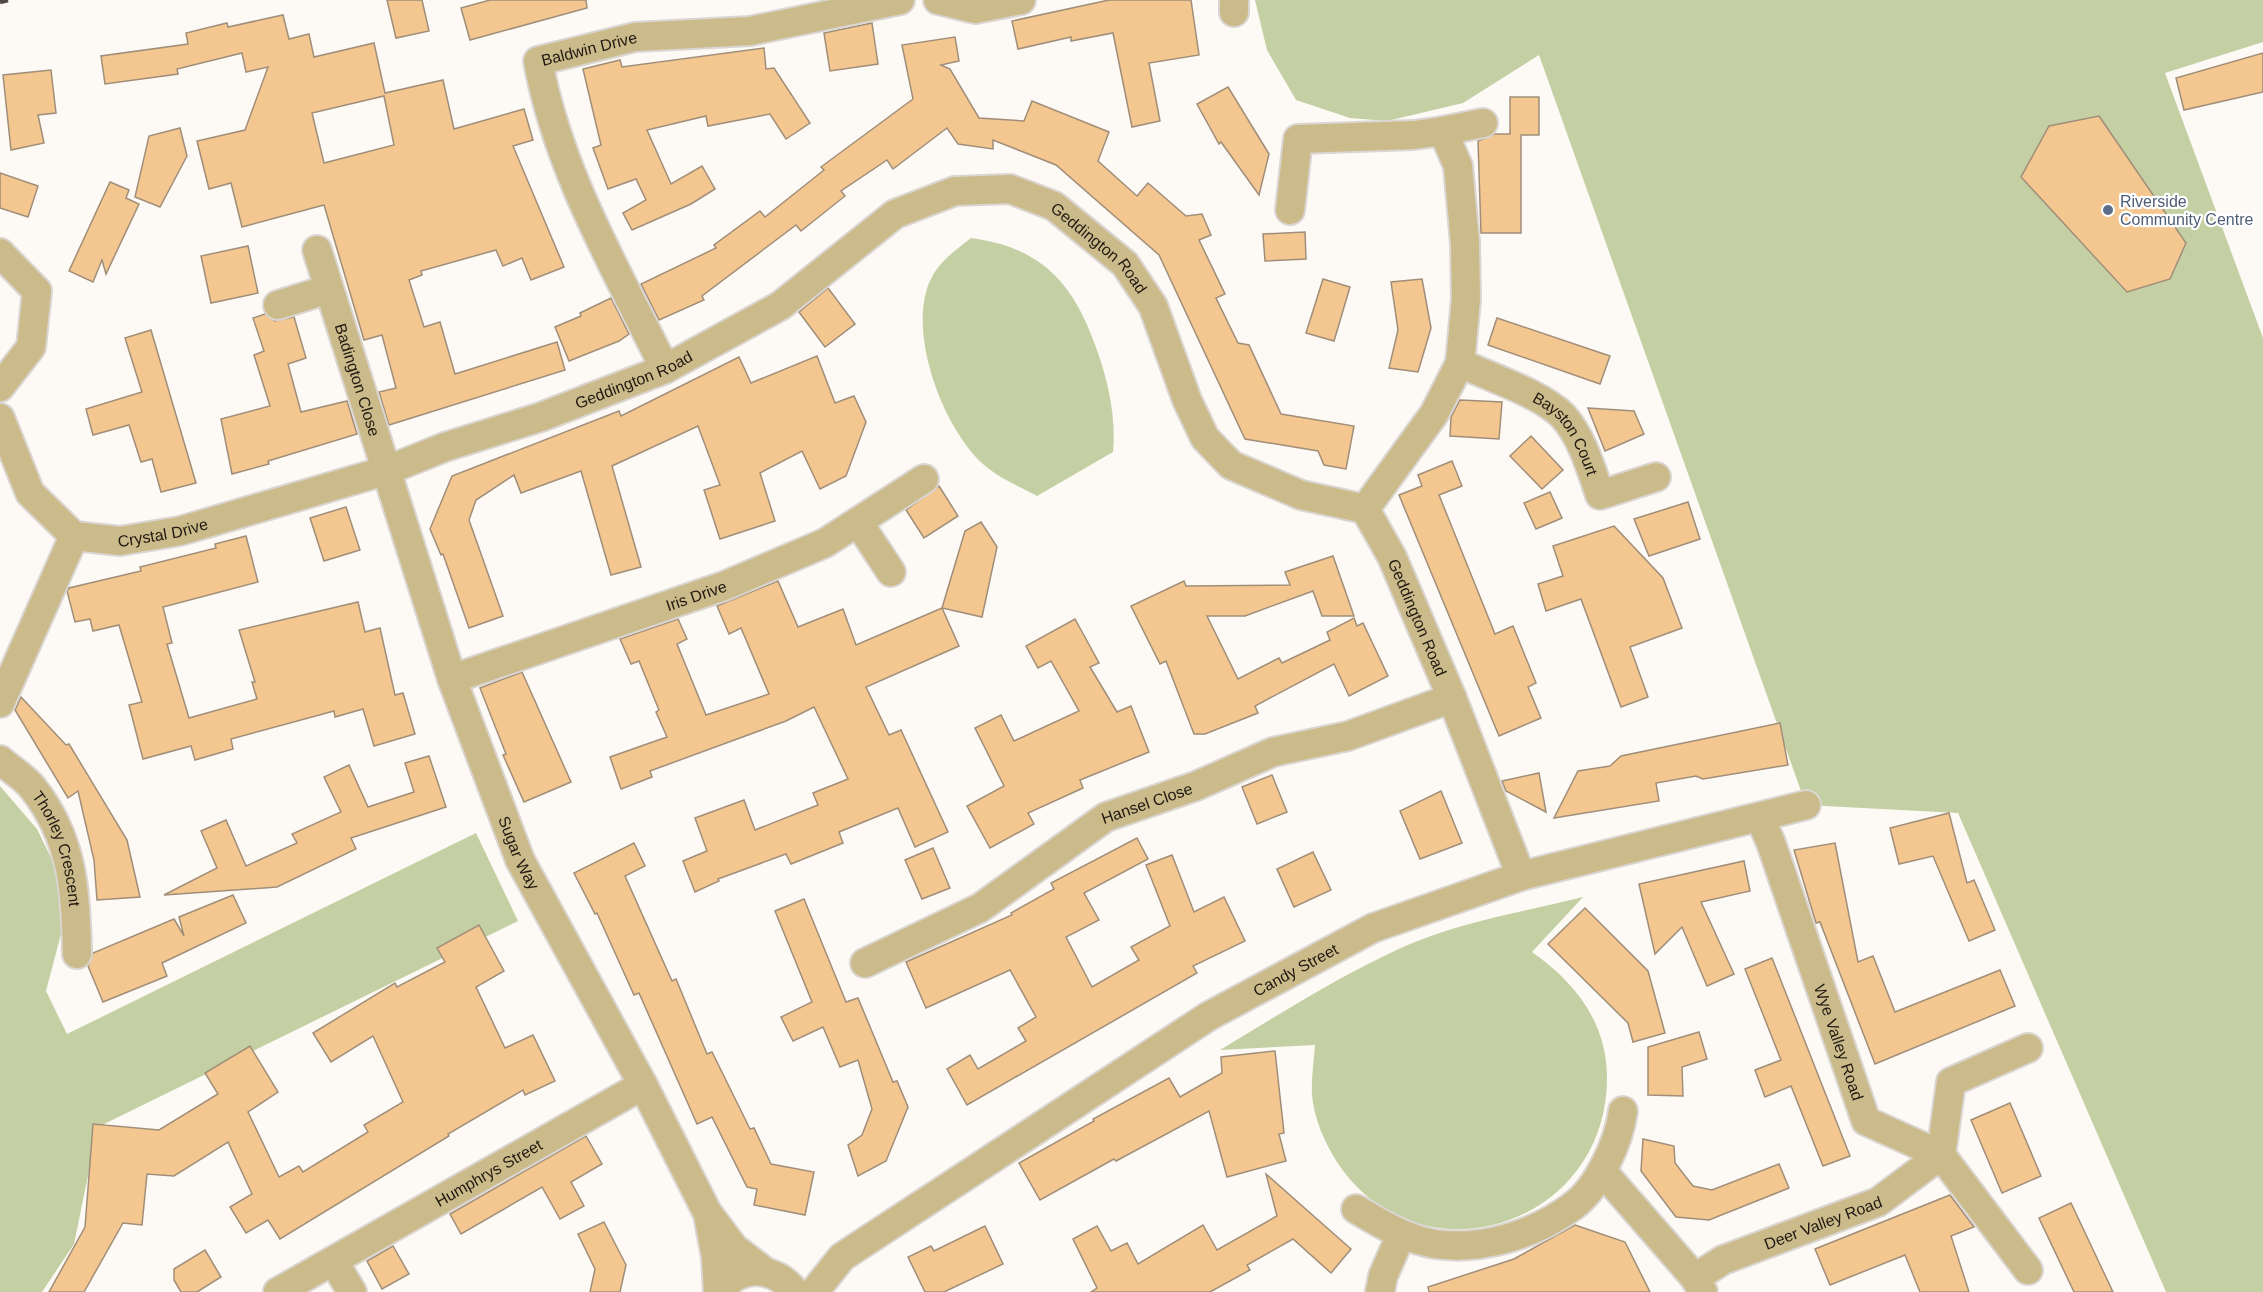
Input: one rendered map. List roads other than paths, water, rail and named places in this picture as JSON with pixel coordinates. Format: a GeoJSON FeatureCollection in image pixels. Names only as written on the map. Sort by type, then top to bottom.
{"type":"FeatureCollection","features":[{"type":"Feature","properties":{"kind":"street","name":"Baldwin Drive"},"geometry":{"type":"LineString","coordinates":[[665,369],[582,203],[543,91],[538,61],[636,38],[750,31],[900,0]]}},
{"type":"Feature","properties":{"kind":"street"},"geometry":{"type":"LineString","coordinates":[[938,0],[975,9],[1021,0]]}},
{"type":"Feature","properties":{"kind":"street"},"geometry":{"type":"LineString","coordinates":[[1290,210],[1298,139],[1414,135],[1483,123]]}},
{"type":"Feature","properties":{"kind":"street"},"geometry":{"type":"LineString","coordinates":[[1365,509],[1434,414],[1460,363],[1466,299],[1465,243],[1458,166],[1443,131]]}},
{"type":"Feature","properties":{"kind":"street","name":"Geddington Road"},"geometry":{"type":"LineString","coordinates":[[388,470],[445,447],[541,417],[665,369],[780,306],[895,214],[954,191],[1010,189],[1054,206],[1125,264],[1153,306],[1186,400],[1204,438],[1232,465],[1301,495],[1365,509],[1392,557],[1452,698],[1521,876]]}},
{"type":"Feature","properties":{"kind":"street","name":"Badington Close"},"geometry":{"type":"LineString","coordinates":[[317,250],[388,470]]}},
{"type":"Feature","properties":{"kind":"street"},"geometry":{"type":"LineString","coordinates":[[0,253],[37,291],[31,347],[0,387]]}},
{"type":"Feature","properties":{"kind":"street"},"geometry":{"type":"LineString","coordinates":[[278,304],[329,289]]}},
{"type":"Feature","properties":{"kind":"street","name":"Bayston Court"},"geometry":{"type":"LineString","coordinates":[[1460,363],[1529,394],[1562,416],[1584,450],[1600,495],[1656,477]]}},
{"type":"Feature","properties":{"kind":"street"},"geometry":{"type":"LineString","coordinates":[[0,418],[30,493],[74,536],[0,702]]}},
{"type":"Feature","properties":{"kind":"street","name":"Crystal Drive"},"geometry":{"type":"LineString","coordinates":[[74,536],[120,541],[180,531],[388,470]]}},
{"type":"Feature","properties":{"kind":"street","name":"Sugar Way"},"geometry":{"type":"LineString","coordinates":[[388,470],[452,679],[520,860],[643,1085],[707,1212],[734,1248],[766,1272],[785,1281],[795,1292]]}},
{"type":"Feature","properties":{"kind":"street","name":"Iris Drive"},"geometry":{"type":"LineString","coordinates":[[452,679],[724,586],[825,543],[924,479]]}},
{"type":"Feature","properties":{"kind":"street"},"geometry":{"type":"LineString","coordinates":[[858,522],[891,572]]}},
{"type":"Feature","properties":{"kind":"street","name":"Hansel Close"},"geometry":{"type":"LineString","coordinates":[[865,963],[980,908],[1106,817],[1196,786],[1273,752],[1348,736],[1452,698]]}},
{"type":"Feature","properties":{"kind":"street","name":"Thorley Crescent"},"geometry":{"type":"LineString","coordinates":[[0,760],[32,786],[62,837],[76,892],[78,954]]}},
{"type":"Feature","properties":{"kind":"street","name":"Candy Street"},"geometry":{"type":"LineString","coordinates":[[719,1292],[732,1278],[754,1270],[766,1272],[802,1270],[842,1257],[1209,1016],[1373,928],[1521,876],[1806,805]]}},
{"type":"Feature","properties":{"kind":"street","name":"Wye Valley Road"},"geometry":{"type":"LineString","coordinates":[[1760,818],[1771,843],[1866,1121],[1941,1155]]}},
{"type":"Feature","properties":{"kind":"street"},"geometry":{"type":"LineString","coordinates":[[2028,1048],[1951,1082],[1941,1155],[2028,1270]]}},
{"type":"Feature","properties":{"kind":"street","name":"Humphrys Street"},"geometry":{"type":"LineString","coordinates":[[278,1292],[643,1085]]}},
{"type":"Feature","properties":{"kind":"street"},"geometry":{"type":"LineString","coordinates":[[1356,1209],[1401,1235],[1436,1244],[1484,1243],[1533,1230],[1575,1205],[1602,1171],[1621,1126],[1623,1111]]}},
{"type":"Feature","properties":{"kind":"street","name":"Deer Valley Road"},"geometry":{"type":"LineString","coordinates":[[1602,1171],[1699,1285],[1723,1260],[1878,1202],[1941,1155]]}},
{"type":"Feature","properties":{"kind":"street","name":"Sugar Way"},"geometry":{"type":"LineString","coordinates":[[707,1212],[716,1257],[719,1292]]}},
{"type":"Feature","properties":{"kind":"street"},"geometry":{"type":"LineString","coordinates":[[1380,1292],[1383,1276],[1401,1235]]}},
{"type":"Feature","properties":{"kind":"street","name":"Candy Street"},"geometry":{"type":"LineString","coordinates":[[814,1292],[842,1257]]}},
{"type":"Feature","properties":{"kind":"street"},"geometry":{"type":"LineString","coordinates":[[334,1262],[352,1292]]}},
{"type":"Feature","properties":{"kind":"railway"},"geometry":{"type":"LineString","coordinates":[[0,2],[8,0]]}},
{"type":"Feature","properties":{"kind":"place","name":"Riverside Community Centre"},"geometry":{"type":"Point","coordinates":[2108,210]}}]}
